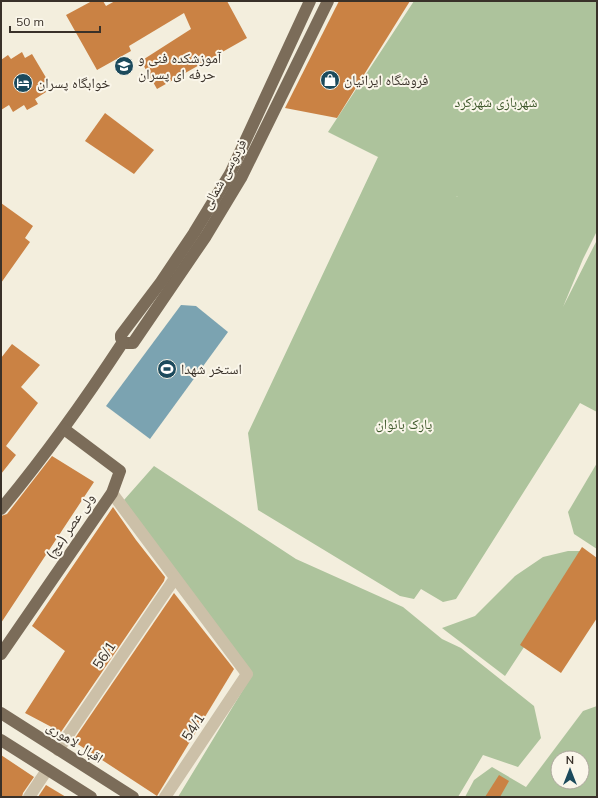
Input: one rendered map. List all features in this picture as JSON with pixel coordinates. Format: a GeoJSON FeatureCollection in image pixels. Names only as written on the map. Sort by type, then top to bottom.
{"type":"FeatureCollection","features":[{"type":"Feature","properties":{"kind":"main road","name":"فردوسی شمالی"},"geometry":{"type":"LineString","coordinates":[[1,509],[38,464],[89,394],[123,342],[121,338],[122,335],[194,233],[230,174],[310,1]]}},
{"type":"Feature","properties":{"kind":"main road","name":"فردوسی شمالی"},"geometry":{"type":"LineString","coordinates":[[123,342],[133,343],[214,223],[241,178],[328,1]]}},
{"type":"Feature","properties":{"kind":"main road","name":"ولی عصر (عج)"},"geometry":{"type":"LineString","coordinates":[[1,654],[112,493],[120,471],[64,429]]}},
{"type":"Feature","properties":{"kind":"main road","name":"اقبال لاهوری"},"geometry":{"type":"LineString","coordinates":[[1,713],[133,797]]}},
{"type":"Feature","properties":{"kind":"main road"},"geometry":{"type":"LineString","coordinates":[[1,740],[91,797]]}},
{"type":"Feature","properties":{"kind":"street"},"geometry":{"type":"LineString","coordinates":[[112,493],[175,578]]}},
{"type":"Feature","properties":{"kind":"street","name":"54/1"},"geometry":{"type":"LineString","coordinates":[[165,797],[247,674],[175,578]]}},
{"type":"Feature","properties":{"kind":"street","name":"56/1"},"geometry":{"type":"LineString","coordinates":[[58,750],[175,578]]}},
{"type":"Feature","properties":{"kind":"street"},"geometry":{"type":"LineString","coordinates":[[29,797],[47,770]]}},
{"type":"Feature","properties":{"kind":"green space","name":"پارک بانوان"},"geometry":{"type":"Polygon","coordinates":[[[414,1],[597,1],[597,231],[583,259],[563,307],[597,240],[597,412],[580,403],[456,599],[443,602],[421,589],[414,599],[400,596],[258,510],[248,433],[378,157],[328,132],[414,1]]]}},
{"type":"Feature","properties":{"kind":"green space"},"geometry":{"type":"Polygon","coordinates":[[[597,463],[597,549],[574,534],[568,512],[597,463]]]}},
{"type":"Feature","properties":{"kind":"green space"},"geometry":{"type":"Polygon","coordinates":[[[154,466],[296,559],[403,607],[442,639],[461,648],[534,706],[541,738],[518,767],[483,755],[458,797],[178,797],[252,675],[124,500],[154,466]]]}},
{"type":"Feature","properties":{"kind":"green space"},"geometry":{"type":"Polygon","coordinates":[[[568,551],[587,551],[505,676],[442,628],[475,616],[515,576],[543,557],[568,551]]]}},
{"type":"Feature","properties":{"kind":"green space"},"geometry":{"type":"Polygon","coordinates":[[[597,706],[597,797],[465,797],[474,780],[492,767],[526,787],[550,755],[550,790],[590,790],[590,750],[554,750],[583,711],[597,706]]]}},
{"type":"Feature","properties":{"kind":"water","name":"استخر شهدا"},"geometry":{"type":"Polygon","coordinates":[[[181,305],[196,306],[228,332],[150,439],[106,406],[181,305]]]}},
{"type":"Feature","properties":{"kind":"building"},"geometry":{"type":"Polygon","coordinates":[[[92,1],[103,1],[106,6],[115,1],[227,1],[247,38],[157,89],[141,61],[191,29],[184,13],[129,46],[131,51],[97,70],[66,15],[92,1]]]}},
{"type":"Feature","properties":{"kind":"building","name":"فروشگاه ایرانیان"},"geometry":{"type":"Polygon","coordinates":[[[339,1],[410,1],[337,118],[285,108],[339,1]]]}},
{"type":"Feature","properties":{"kind":"building","name":"خوابگاه پسران"},"geometry":{"type":"Polygon","coordinates":[[[22,52],[25,58],[32,54],[48,81],[42,85],[46,92],[35,99],[38,104],[27,110],[24,105],[13,112],[9,105],[1,110],[1,60],[8,55],[11,59],[22,52]]]}},
{"type":"Feature","properties":{"kind":"building"},"geometry":{"type":"Polygon","coordinates":[[[105,113],[154,150],[134,174],[85,141],[105,113]]]}},
{"type":"Feature","properties":{"kind":"building"},"geometry":{"type":"Polygon","coordinates":[[[1,203],[33,226],[25,238],[30,242],[1,283],[1,203]]]}},
{"type":"Feature","properties":{"kind":"building"},"geometry":{"type":"Polygon","coordinates":[[[12,344],[40,365],[21,387],[38,403],[6,446],[16,455],[1,474],[1,358],[12,344]]]}},
{"type":"Feature","properties":{"kind":"building"},"geometry":{"type":"Polygon","coordinates":[[[52,456],[94,482],[1,623],[1,516],[7,514],[52,456]]]}},
{"type":"Feature","properties":{"kind":"building"},"geometry":{"type":"Polygon","coordinates":[[[113,507],[136,540],[165,577],[164,581],[61,732],[25,713],[65,651],[32,626],[113,507]]]}},
{"type":"Feature","properties":{"kind":"building"},"geometry":{"type":"Polygon","coordinates":[[[582,547],[597,558],[597,618],[561,673],[520,645],[582,547]]]}},
{"type":"Feature","properties":{"kind":"building"},"geometry":{"type":"Polygon","coordinates":[[[174,593],[234,669],[157,796],[73,741],[174,593]]]}},
{"type":"Feature","properties":{"kind":"building"},"geometry":{"type":"Polygon","coordinates":[[[1,755],[34,777],[23,793],[22,797],[1,797],[1,755]]]}},
{"type":"Feature","properties":{"kind":"building"},"geometry":{"type":"Polygon","coordinates":[[[499,775],[509,781],[500,797],[485,797],[499,775]]]}},
{"type":"Feature","properties":{"kind":"building"},"geometry":{"type":"Polygon","coordinates":[[[46,785],[66,797],[38,797],[46,785]]]}},
{"type":"Feature","properties":{"kind":"place","name":"آموزشکده فنی و حرفه ای پسران"},"geometry":{"type":"Point","coordinates":[124,66]}},
{"type":"Feature","properties":{"kind":"place","name":"فروشگاه ایرانیان"},"geometry":{"type":"Point","coordinates":[330,80]}},
{"type":"Feature","properties":{"kind":"place","name":"خوابگاه پسران"},"geometry":{"type":"Point","coordinates":[23,83]}},
{"type":"Feature","properties":{"kind":"place","name":"استخر شهدا"},"geometry":{"type":"Point","coordinates":[167,369]}},
{"type":"Feature","properties":{"kind":"park label","name":"شهربازی شهرکرد"},"geometry":{"type":"Point","coordinates":[496,102]}}]}
